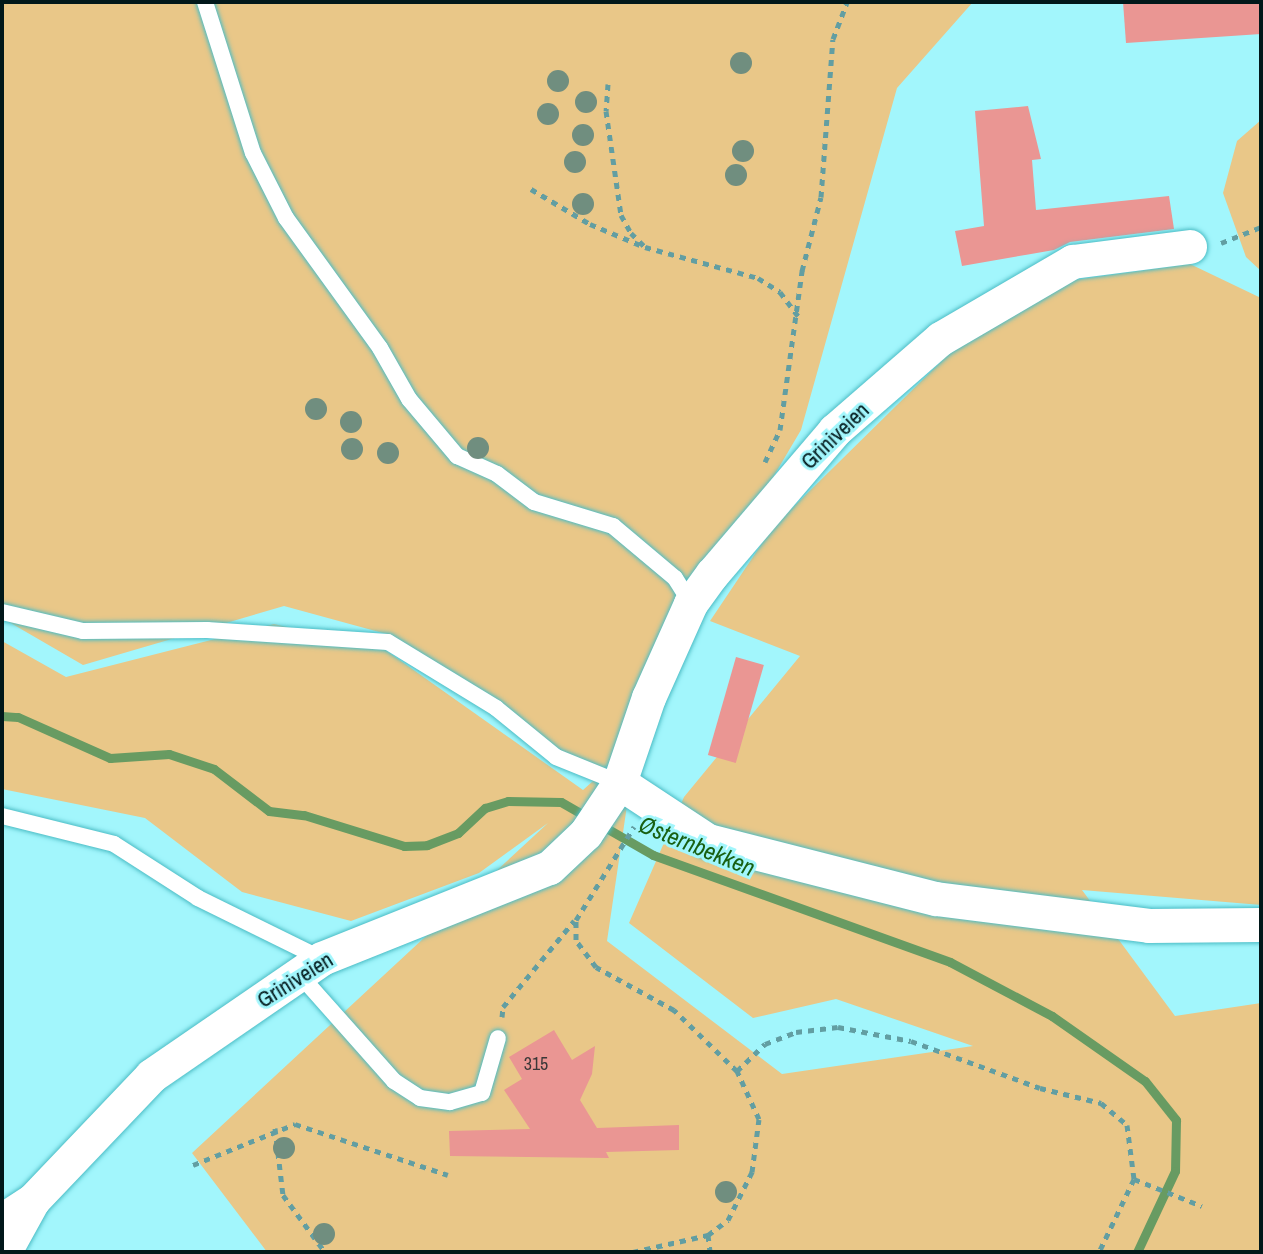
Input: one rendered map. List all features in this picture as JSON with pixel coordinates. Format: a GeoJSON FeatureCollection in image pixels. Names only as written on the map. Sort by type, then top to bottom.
{"type":"FeatureCollection","features":[{"type":"Feature","properties":{"kind":"street","name":"Griniveien"},"geometry":{"type":"LineString","coordinates":[[2,1221],[34,1200],[152,1076],[310,966],[550,868],[604,808],[691,604],[780,491],[835,431],[941,339],[1073,262],[1190,247]]}},
{"type":"Feature","properties":{"kind":"street"},"geometry":{"type":"LineString","coordinates":[[604,808],[708,841],[936,899],[1149,926],[1261,925]]}},
{"type":"Feature","properties":{"kind":"street","name":"Griniveien"},"geometry":{"type":"LineString","coordinates":[[5,1252],[34,1200]]}},
{"type":"Feature","properties":{"kind":"lane"},"geometry":{"type":"LineString","coordinates":[[205,2],[253,153],[279,205],[380,348],[409,399],[457,456],[497,474],[534,502],[613,526],[675,578],[691,604]]}},
{"type":"Feature","properties":{"kind":"lane"},"geometry":{"type":"LineString","coordinates":[[2,612],[83,631],[207,630],[388,642],[496,708],[556,757],[604,808]]}},
{"type":"Feature","properties":{"kind":"lane"},"geometry":{"type":"LineString","coordinates":[[2,816],[114,844],[310,966],[394,1081],[420,1098],[450,1102],[482,1093],[498,1038]]}},
{"type":"Feature","properties":{"kind":"path"},"geometry":{"type":"LineString","coordinates":[[759,474],[780,430],[802,271],[821,197],[833,39],[847,2]]}},
{"type":"Feature","properties":{"kind":"path"},"geometry":{"type":"LineString","coordinates":[[608,84],[606,111],[621,215],[645,247]]}},
{"type":"Feature","properties":{"kind":"path"},"geometry":{"type":"LineString","coordinates":[[531,189],[590,224],[645,247],[758,278],[780,292],[798,317]]}},
{"type":"Feature","properties":{"kind":"path"},"geometry":{"type":"LineString","coordinates":[[1190,247],[1222,243],[1261,227]]}},
{"type":"Feature","properties":{"kind":"path"},"geometry":{"type":"LineString","coordinates":[[498,1038],[503,1007],[576,920],[634,829]]}},
{"type":"Feature","properties":{"kind":"path"},"geometry":{"type":"LineString","coordinates":[[576,920],[576,940],[596,967],[674,1010],[737,1071],[759,1119],[752,1172],[728,1220],[708,1235],[633,1252]]}},
{"type":"Feature","properties":{"kind":"path"},"geometry":{"type":"LineString","coordinates":[[737,1071],[765,1044],[796,1032],[838,1027],[875,1031],[1118,1113],[1130,1136],[1134,1179],[1099,1252]]}},
{"type":"Feature","properties":{"kind":"path"},"geometry":{"type":"LineString","coordinates":[[193,1165],[275,1128],[295,1124],[448,1175]]}},
{"type":"Feature","properties":{"kind":"path"},"geometry":{"type":"LineString","coordinates":[[275,1128],[283,1195],[325,1252]]}},
{"type":"Feature","properties":{"kind":"path"},"geometry":{"type":"LineString","coordinates":[[1134,1179],[1202,1206]]}},
{"type":"Feature","properties":{"kind":"path"},"geometry":{"type":"LineString","coordinates":[[708,1235],[710,1252]]}},
{"type":"Feature","properties":{"kind":"shaded area"},"geometry":{"type":"Polygon","coordinates":[[[2,2],[973,2],[897,88],[801,430],[643,697],[607,941],[782,1074],[973,1046],[836,999],[753,1018],[629,923],[684,797],[800,656],[710,621],[773,527],[960,343],[1066,281],[1190,264],[1261,298],[1261,905],[1082,890],[1175,1016],[1261,1003],[1261,1252],[267,1252],[192,1153],[548,823],[479,873],[351,921],[242,892],[145,818],[2,789],[2,641],[66,677],[274,624],[384,649],[583,790],[593,781],[390,635],[284,606],[83,665],[2,618],[2,2]]]}},
{"type":"Feature","properties":{"kind":"shaded area"},"geometry":{"type":"Polygon","coordinates":[[[1261,120],[1261,271],[1246,257],[1223,193],[1237,141],[1261,120]]]}},
{"type":"Feature","properties":{"kind":"building"},"geometry":{"type":"Polygon","coordinates":[[[1123,2],[1261,2],[1261,34],[1126,43],[1123,2]]]}},
{"type":"Feature","properties":{"kind":"building"},"geometry":{"type":"Polygon","coordinates":[[[1028,106],[1041,159],[1032,160],[1036,210],[1169,196],[1174,229],[1070,242],[1054,250],[962,266],[955,231],[984,226],[975,111],[1028,106]]]}},
{"type":"Feature","properties":{"kind":"building"},"geometry":{"type":"Polygon","coordinates":[[[736,657],[764,665],[736,763],[708,755],[736,657]]]}},
{"type":"Feature","properties":{"kind":"building"},"geometry":{"type":"Polygon","coordinates":[[[554,1030],[572,1060],[595,1046],[592,1074],[580,1100],[597,1128],[679,1125],[679,1150],[606,1152],[609,1158],[450,1156],[449,1131],[530,1129],[504,1090],[522,1079],[509,1057],[554,1030]]]}},
{"type":"Feature","properties":{"kind":"waterway","name":"Østernbekken"},"geometry":{"type":"LineString","coordinates":[[2,716],[18,717],[110,758],[169,754],[214,769],[269,811],[304,815],[404,846],[427,845],[458,833],[485,808],[508,801],[561,802],[653,855],[950,962],[1052,1016],[1145,1081],[1176,1120],[1175,1171],[1137,1252]]}}]}
